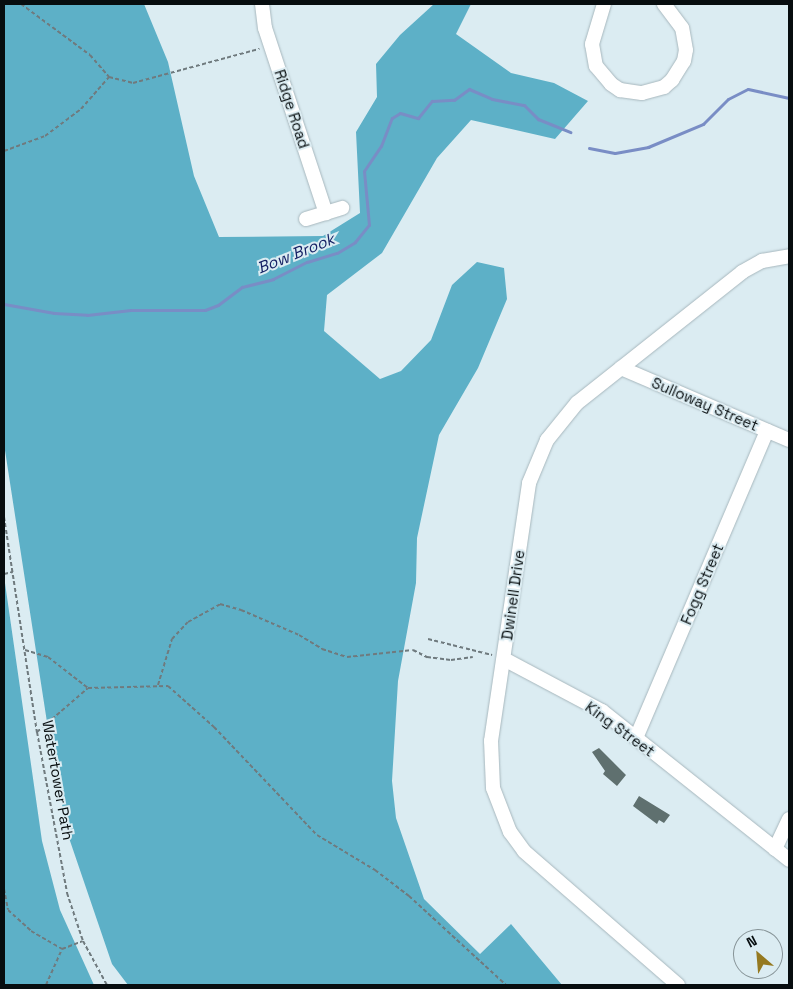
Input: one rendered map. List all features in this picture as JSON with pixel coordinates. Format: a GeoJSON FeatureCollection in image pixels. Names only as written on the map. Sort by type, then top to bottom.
{"type":"FeatureCollection","features":[{"type":"Feature","properties":{"kind":"street","name":"Ridge Road"},"geometry":{"type":"LineString","coordinates":[[262,4],[272,46],[326,213]]}},
{"type":"Feature","properties":{"kind":"street"},"geometry":{"type":"LineString","coordinates":[[604,4],[592,44],[596,66],[610,84],[620,90],[642,94],[664,87],[676,75],[684,61],[686,50],[682,28],[664,4]]}},
{"type":"Feature","properties":{"kind":"street"},"geometry":{"type":"LineString","coordinates":[[306,219],[342,208]]}},
{"type":"Feature","properties":{"kind":"street","name":"Dwinell Drive"},"geometry":{"type":"LineString","coordinates":[[678,985],[524,851],[510,832],[493,788],[490,764],[529,483],[536,461],[560,421],[621,368],[742,272],[762,261],[789,256]]}},
{"type":"Feature","properties":{"kind":"street","name":"Sulloway Street"},"geometry":{"type":"LineString","coordinates":[[621,368],[789,440]]}},
{"type":"Feature","properties":{"kind":"street","name":"Fogg Street"},"geometry":{"type":"LineString","coordinates":[[636,738],[768,431]]}},
{"type":"Feature","properties":{"kind":"street","name":"King Street"},"geometry":{"type":"LineString","coordinates":[[504,659],[602,712],[789,860]]}},
{"type":"Feature","properties":{"kind":"street"},"geometry":{"type":"LineString","coordinates":[[775,849],[789,819]]}},
{"type":"Feature","properties":{"kind":"path"},"geometry":{"type":"LineString","coordinates":[[21,4],[90,55],[109,77],[134,83],[272,46]]}},
{"type":"Feature","properties":{"kind":"path"},"geometry":{"type":"LineString","coordinates":[[4,151],[45,136],[81,109],[109,77]]}},
{"type":"Feature","properties":{"kind":"path","name":"Watertower Path"},"geometry":{"type":"LineString","coordinates":[[4,517],[37,732],[67,893],[83,941],[107,985]]}},
{"type":"Feature","properties":{"kind":"path"},"geometry":{"type":"LineString","coordinates":[[4,574],[12,572]]}},
{"type":"Feature","properties":{"kind":"path"},"geometry":{"type":"LineString","coordinates":[[158,685],[172,639],[188,622],[220,604],[241,610],[300,635],[322,648],[347,657],[413,650],[427,657],[451,660],[473,657]]}},
{"type":"Feature","properties":{"kind":"path"},"geometry":{"type":"LineString","coordinates":[[428,639],[504,659]]}},
{"type":"Feature","properties":{"kind":"path"},"geometry":{"type":"LineString","coordinates":[[4,640],[4,647]]}},
{"type":"Feature","properties":{"kind":"path"},"geometry":{"type":"LineString","coordinates":[[24,650],[48,657],[88,688],[100,690],[158,685],[168,686],[214,727],[317,835],[375,870],[408,896],[506,985]]}},
{"type":"Feature","properties":{"kind":"path"},"geometry":{"type":"LineString","coordinates":[[37,732],[88,688]]}},
{"type":"Feature","properties":{"kind":"path"},"geometry":{"type":"LineString","coordinates":[[4,889],[8,910],[31,931],[62,949]]}},
{"type":"Feature","properties":{"kind":"path"},"geometry":{"type":"LineString","coordinates":[[46,985],[62,949],[83,941]]}},
{"type":"Feature","properties":{"kind":"shaded area"},"geometry":{"type":"Polygon","coordinates":[[[4,4],[144,4],[168,62],[194,176],[219,237],[323,236],[360,213],[356,132],[377,97],[376,64],[400,35],[434,4],[471,4],[456,34],[511,73],[554,83],[588,101],[555,139],[471,120],[437,158],[382,253],[327,295],[324,331],[380,379],[401,371],[431,340],[452,285],[477,262],[504,268],[507,299],[478,368],[439,435],[417,538],[416,583],[398,681],[392,781],[396,818],[424,899],[480,954],[511,924],[562,985],[128,985],[112,964],[68,835],[51,748],[4,444],[4,4]]]}},
{"type":"Feature","properties":{"kind":"shaded area"},"geometry":{"type":"Polygon","coordinates":[[[5,583],[42,841],[60,910],[94,985],[4,985],[5,583]]]}},
{"type":"Feature","properties":{"kind":"building"},"geometry":{"type":"Polygon","coordinates":[[[599,748],[626,775],[617,786],[603,774],[605,771],[592,752],[599,748]]]}},
{"type":"Feature","properties":{"kind":"building"},"geometry":{"type":"Polygon","coordinates":[[[639,796],[670,815],[664,823],[659,820],[657,824],[633,806],[639,796]]]}},
{"type":"Feature","properties":{"kind":"waterway","name":"Bow Brook"},"geometry":{"type":"LineString","coordinates":[[4,304],[54,313],[87,315],[131,310],[205,310],[218,305],[242,287],[273,279],[307,262],[337,253],[355,242],[369,225],[364,171],[381,146],[392,118],[400,113],[418,118],[432,101],[454,100],[469,89],[492,99],[524,105],[538,119],[570,132]]}},
{"type":"Feature","properties":{"kind":"waterway","name":"Bow Brook"},"geometry":{"type":"LineString","coordinates":[[589,148],[615,153],[648,147],[703,124],[728,99],[748,89],[789,98]]}}]}
